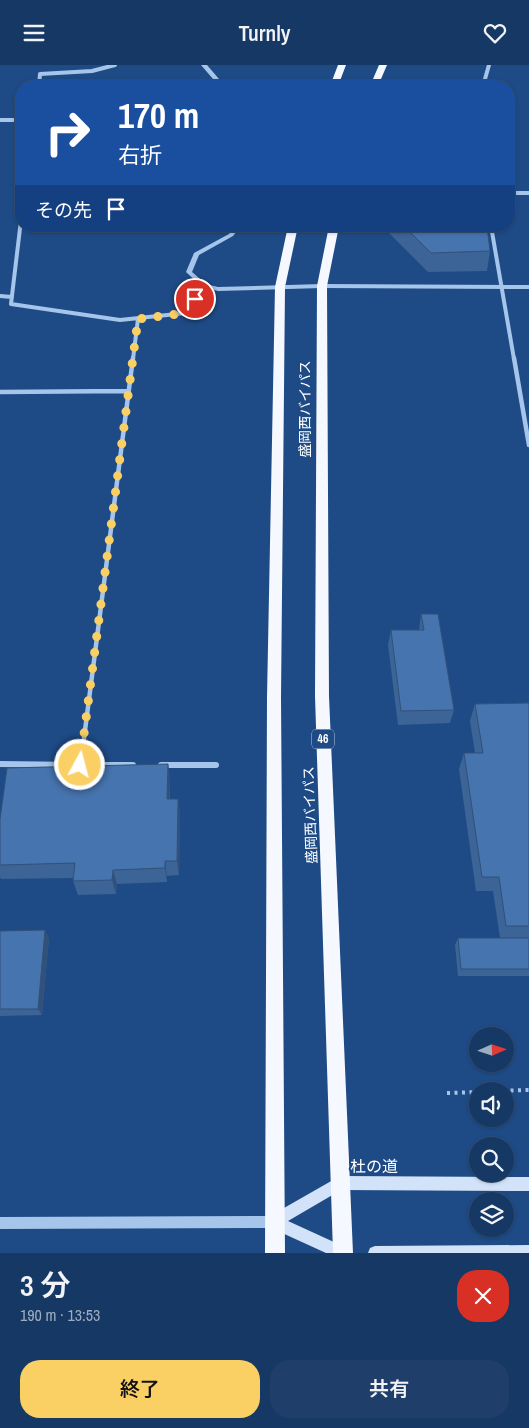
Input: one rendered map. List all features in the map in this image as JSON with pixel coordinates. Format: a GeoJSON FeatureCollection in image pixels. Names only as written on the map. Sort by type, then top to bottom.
{"type":"FeatureCollection","features":[{"type":"Feature","properties":{"kind":"highway"},"geometry":{"type":"LineString","coordinates":[[336,80],[342,65]]}},
{"type":"Feature","properties":{"kind":"highway"},"geometry":{"type":"LineString","coordinates":[[377,80],[383,65]]}},
{"type":"Feature","properties":{"kind":"highway","name":"盛岡西バイパス"},"geometry":{"type":"LineString","coordinates":[[275,1253],[274,697],[280,287],[292,232]]}},
{"type":"Feature","properties":{"kind":"highway","name":"盛岡西バイパス"},"geometry":{"type":"LineString","coordinates":[[333,232],[322,286],[322,696],[342,1253]]}},
{"type":"Feature","properties":{"kind":"main road","name":"杜の道"},"geometry":{"type":"LineString","coordinates":[[274,1222],[340,1183],[529,1184]]}},
{"type":"Feature","properties":{"kind":"main road"},"geometry":{"type":"LineString","coordinates":[[274,1222],[342,1253]]}},
{"type":"Feature","properties":{"kind":"main road"},"geometry":{"type":"LineString","coordinates":[[375,1253],[529,1252]]}},
{"type":"Feature","properties":{"kind":"street"},"geometry":{"type":"LineString","coordinates":[[39,80],[40,74],[92,71],[115,65]]}},
{"type":"Feature","properties":{"kind":"street"},"geometry":{"type":"LineString","coordinates":[[204,65],[217,80]]}},
{"type":"Feature","properties":{"kind":"street"},"geometry":{"type":"LineString","coordinates":[[485,80],[490,65]]}},
{"type":"Feature","properties":{"kind":"street"},"geometry":{"type":"LineString","coordinates":[[0,120],[15,120]]}},
{"type":"Feature","properties":{"kind":"street"},"geometry":{"type":"LineString","coordinates":[[515,193],[529,193]]}},
{"type":"Feature","properties":{"kind":"street"},"geometry":{"type":"LineString","coordinates":[[20,232],[11,304],[120,320],[138,319],[186,313],[204,286]]}},
{"type":"Feature","properties":{"kind":"street"},"geometry":{"type":"LineString","coordinates":[[233,232],[196,254],[190,272],[204,286],[218,289],[322,286],[529,287]]}},
{"type":"Feature","properties":{"kind":"street"},"geometry":{"type":"LineString","coordinates":[[492,232],[529,445]]}},
{"type":"Feature","properties":{"kind":"street"},"geometry":{"type":"LineString","coordinates":[[0,296],[12,297]]}},
{"type":"Feature","properties":{"kind":"street"},"geometry":{"type":"LineString","coordinates":[[80,765],[127,391],[138,319]]}},
{"type":"Feature","properties":{"kind":"street"},"geometry":{"type":"LineString","coordinates":[[0,392],[127,391]]}},
{"type":"Feature","properties":{"kind":"street"},"geometry":{"type":"LineString","coordinates":[[522,406],[529,407]]}},
{"type":"Feature","properties":{"kind":"street"},"geometry":{"type":"LineString","coordinates":[[0,764],[138,765]]}},
{"type":"Feature","properties":{"kind":"street"},"geometry":{"type":"LineString","coordinates":[[158,765],[216,765]]}},
{"type":"Feature","properties":{"kind":"street"},"geometry":{"type":"LineString","coordinates":[[0,1223],[274,1222]]}},
{"type":"Feature","properties":{"kind":"path"},"geometry":{"type":"LineString","coordinates":[[514,1090],[529,1090]]}},
{"type":"Feature","properties":{"kind":"path"},"geometry":{"type":"LineString","coordinates":[[447,1093],[469,1092]]}},
{"type":"Feature","properties":{"kind":"building"},"geometry":{"type":"Polygon","coordinates":[[[410,232],[488,232],[490,251],[431,253],[410,232]]]}},
{"type":"Feature","properties":{"kind":"building"},"geometry":{"type":"Polygon","coordinates":[[[421,614],[438,614],[454,710],[401,711],[391,630],[424,630],[421,614]]]}},
{"type":"Feature","properties":{"kind":"building"},"geometry":{"type":"Polygon","coordinates":[[[529,703],[529,926],[506,926],[499,877],[482,877],[464,753],[483,753],[475,704],[529,703]]]}},
{"type":"Feature","properties":{"kind":"building"},"geometry":{"type":"Polygon","coordinates":[[[168,764],[167,799],[178,799],[177,861],[165,861],[165,868],[113,870],[112,880],[73,881],[75,863],[0,865],[0,819],[7,768],[168,764]]]}},
{"type":"Feature","properties":{"kind":"building"},"geometry":{"type":"Polygon","coordinates":[[[45,930],[38,1009],[0,1009],[0,931],[45,930]]]}},
{"type":"Feature","properties":{"kind":"building"},"geometry":{"type":"Polygon","coordinates":[[[458,938],[529,938],[529,969],[461,969],[458,938]]]}},
{"type":"Feature","properties":{"kind":"route"},"geometry":{"type":"LineString","coordinates":[[80,765],[127,391],[138,319],[186,313],[195,299]]}}]}
